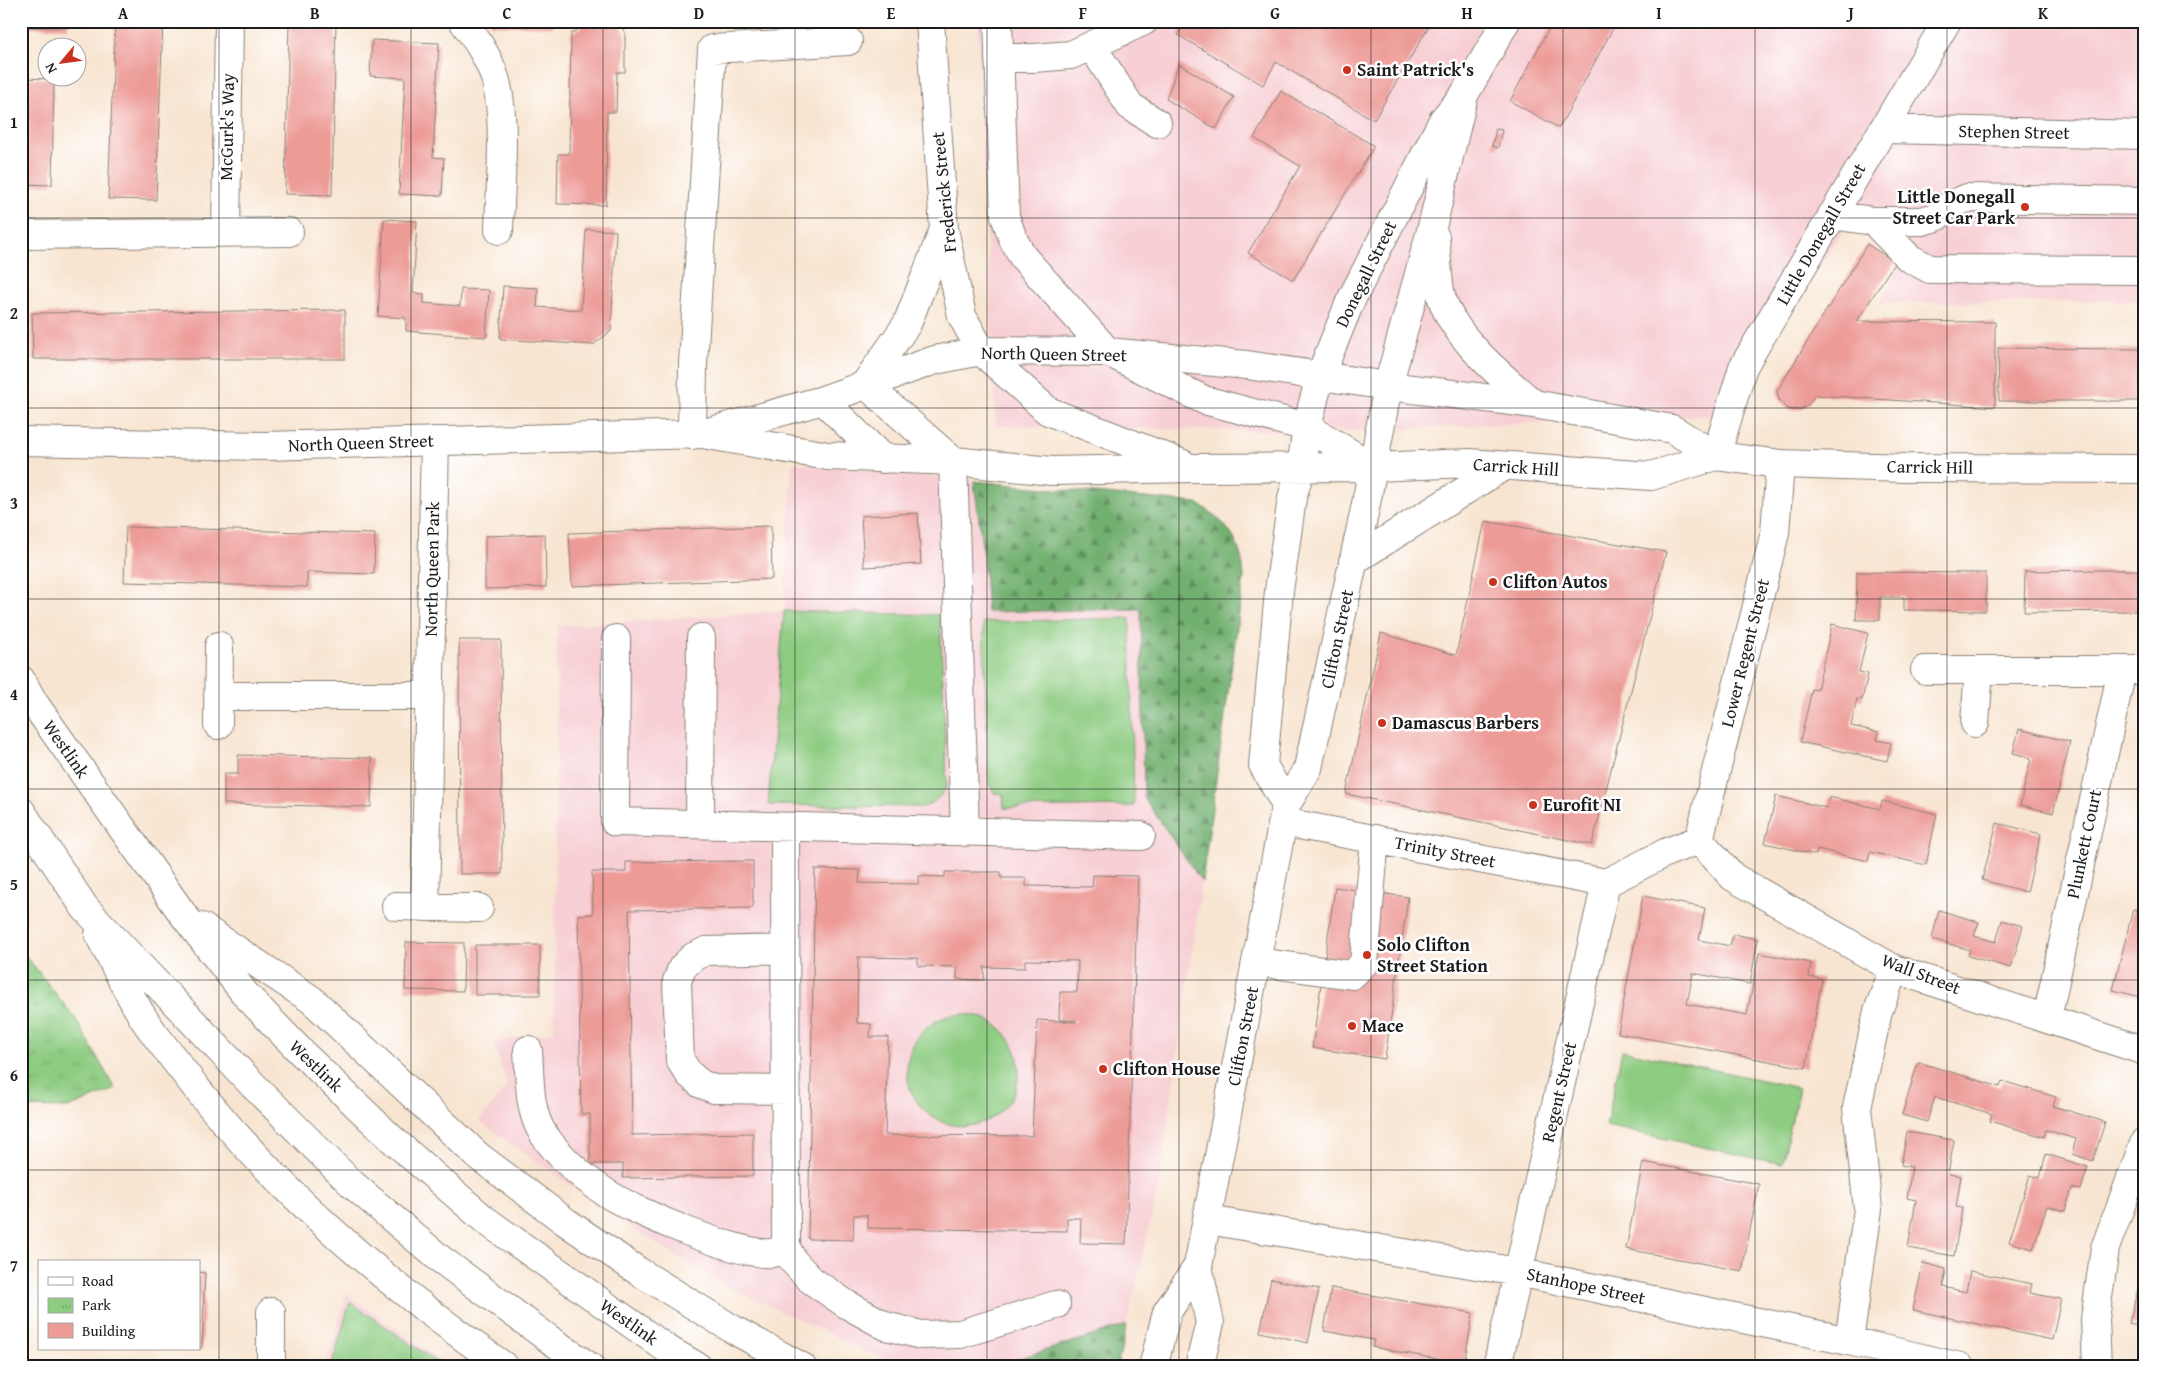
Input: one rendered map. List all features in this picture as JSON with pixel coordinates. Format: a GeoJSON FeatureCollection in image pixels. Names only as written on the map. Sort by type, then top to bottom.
{"type":"FeatureCollection","features":[{"type":"Feature","properties":{"kind":"main road","name":"McGurk's Way"},"geometry":{"type":"LineString","coordinates":[[226,232],[229,21]]}},
{"type":"Feature","properties":{"kind":"main road"},"geometry":{"type":"LineString","coordinates":[[463,21],[482,46],[495,78],[501,116],[499,230]]}},
{"type":"Feature","properties":{"kind":"main road","name":"Frederick Street"},"geometry":{"type":"LineString","coordinates":[[930,21],[944,229],[962,316],[981,351],[1048,411],[1193,468]]}},
{"type":"Feature","properties":{"kind":"main road"},"geometry":{"type":"LineString","coordinates":[[998,21],[1005,216],[1013,239],[1023,257],[1108,352],[1204,400],[1307,427],[1374,467]]}},
{"type":"Feature","properties":{"kind":"main road"},"geometry":{"type":"LineString","coordinates":[[999,58],[1034,58],[1071,54],[1144,21]]}},
{"type":"Feature","properties":{"kind":"main road","name":"Donegall Street"},"geometry":{"type":"LineString","coordinates":[[1301,467],[1307,427],[1320,376],[1350,302],[1443,120],[1464,95],[1506,21]]}},
{"type":"Feature","properties":{"kind":"main road","name":"Little Donegall Street"},"geometry":{"type":"LineString","coordinates":[[1716,456],[1743,367],[1947,21]]}},
{"type":"Feature","properties":{"kind":"main road"},"geometry":{"type":"LineString","coordinates":[[697,435],[693,364],[712,49],[848,41]]}},
{"type":"Feature","properties":{"kind":"main road"},"geometry":{"type":"LineString","coordinates":[[1092,46],[1130,106],[1157,123]]}},
{"type":"Feature","properties":{"kind":"main road","name":"Donegall Street"},"geometry":{"type":"LineString","coordinates":[[1374,467],[1388,386],[1434,223],[1464,95]]}},
{"type":"Feature","properties":{"kind":"main road","name":"Stephen Street"},"geometry":{"type":"LineString","coordinates":[[1883,129],[2145,135]]}},
{"type":"Feature","properties":{"kind":"main road"},"geometry":{"type":"LineString","coordinates":[[1832,215],[1873,221],[1922,221],[1936,217],[1951,205],[1967,198],[2145,202]]}},
{"type":"Feature","properties":{"kind":"main road"},"geometry":{"type":"LineString","coordinates":[[1873,221],[1909,258],[1930,268],[2145,270]]}},
{"type":"Feature","properties":{"kind":"main road"},"geometry":{"type":"LineString","coordinates":[[1434,223],[1440,292],[1450,314],[1482,358],[1534,404]]}},
{"type":"Feature","properties":{"kind":"main road"},"geometry":{"type":"LineString","coordinates":[[944,229],[908,324],[865,384],[953,461],[965,832]]}},
{"type":"Feature","properties":{"kind":"main road"},"geometry":{"type":"LineString","coordinates":[[21,235],[289,232]]}},
{"type":"Feature","properties":{"kind":"main road","name":"North Queen Street"},"geometry":{"type":"LineString","coordinates":[[697,435],[823,400],[936,360],[981,351],[1108,352],[1247,365],[1388,386]]}},
{"type":"Feature","properties":{"kind":"main road","name":"Carrick Hill"},"geometry":{"type":"LineString","coordinates":[[1388,386],[1534,404],[1672,429],[1716,456]]}},
{"type":"Feature","properties":{"kind":"main road"},"geometry":{"type":"LineString","coordinates":[[823,400],[883,459]]}},
{"type":"Feature","properties":{"kind":"main road","name":"North Queen Street"},"geometry":{"type":"LineString","coordinates":[[21,442],[265,446],[697,435],[828,456],[953,461],[1052,471],[1374,467]]}},
{"type":"Feature","properties":{"kind":"main road","name":"North Queen Park"},"geometry":{"type":"LineString","coordinates":[[425,907],[435,441]]}},
{"type":"Feature","properties":{"kind":"main road","name":"Carrick Hill"},"geometry":{"type":"LineString","coordinates":[[1374,467],[1469,463],[1651,476],[1716,456],[1780,464],[1904,468],[2145,469]]}},
{"type":"Feature","properties":{"kind":"main road","name":"Lower Regent Street"},"geometry":{"type":"LineString","coordinates":[[1699,840],[1775,533],[1780,464]]}},
{"type":"Feature","properties":{"kind":"main road"},"geometry":{"type":"LineString","coordinates":[[1353,561],[1504,466]]}},
{"type":"Feature","properties":{"kind":"main road"},"geometry":{"type":"LineString","coordinates":[[1285,814],[1262,765],[1279,591],[1292,498],[1301,467]]}},
{"type":"Feature","properties":{"kind":"main road","name":"Clifton Street"},"geometry":{"type":"LineString","coordinates":[[1153,1367],[1167,1312],[1198,1266],[1285,814],[1308,768],[1345,608],[1353,561],[1374,467]]}},
{"type":"Feature","properties":{"kind":"main road"},"geometry":{"type":"LineString","coordinates":[[700,824],[701,638]]}},
{"type":"Feature","properties":{"kind":"main road"},"geometry":{"type":"LineString","coordinates":[[616,639],[615,822],[1141,836]]}},
{"type":"Feature","properties":{"kind":"main road"},"geometry":{"type":"LineString","coordinates":[[218,725],[219,646]]}},
{"type":"Feature","properties":{"kind":"main road","name":"Plunkett Court"},"geometry":{"type":"LineString","coordinates":[[1926,670],[2133,670],[2047,1018]]}},
{"type":"Feature","properties":{"kind":"main road"},"geometry":{"type":"LineString","coordinates":[[1974,723],[1979,670]]}},
{"type":"Feature","properties":{"kind":"main road","name":"Westlink"},"geometry":{"type":"LineString","coordinates":[[21,680],[34,703],[182,913],[246,995],[303,1054],[393,1140],[485,1220],[667,1349],[698,1367]]}},
{"type":"Feature","properties":{"kind":"main road"},"geometry":{"type":"LineString","coordinates":[[218,696],[429,696]]}},
{"type":"Feature","properties":{"kind":"main road"},"geometry":{"type":"LineString","coordinates":[[21,811],[85,908],[144,1020],[214,1112],[294,1195],[376,1269],[457,1333],[505,1367]]}},
{"type":"Feature","properties":{"kind":"main road","name":"Trinity Street"},"geometry":{"type":"LineString","coordinates":[[1285,814],[1375,839],[1606,883]]}},
{"type":"Feature","properties":{"kind":"main road"},"geometry":{"type":"LineString","coordinates":[[785,827],[786,1247],[793,1261],[811,1280],[846,1304],[886,1326],[921,1335],[960,1334],[1056,1306]]}},
{"type":"Feature","properties":{"kind":"main road"},"geometry":{"type":"LineString","coordinates":[[1257,962],[1352,975],[1364,963],[1375,839]]}},
{"type":"Feature","properties":{"kind":"main road"},"geometry":{"type":"LineString","coordinates":[[1606,883],[1667,852],[1699,840]]}},
{"type":"Feature","properties":{"kind":"main road","name":"Wall Street"},"geometry":{"type":"LineString","coordinates":[[1699,840],[1733,877],[1894,969],[2145,1051]]}},
{"type":"Feature","properties":{"kind":"main road","name":"Regent Street"},"geometry":{"type":"LineString","coordinates":[[1497,1367],[1606,883]]}},
{"type":"Feature","properties":{"kind":"main road"},"geometry":{"type":"LineString","coordinates":[[396,906],[479,908]]}},
{"type":"Feature","properties":{"kind":"main road"},"geometry":{"type":"LineString","coordinates":[[85,908],[252,1084],[352,1183],[439,1258],[590,1367]]}},
{"type":"Feature","properties":{"kind":"main road"},"geometry":{"type":"LineString","coordinates":[[182,913],[312,1000],[478,1156],[566,1222],[734,1330],[802,1367]]}},
{"type":"Feature","properties":{"kind":"main road"},"geometry":{"type":"LineString","coordinates":[[785,949],[706,951],[693,957],[682,968],[677,981],[680,1060],[689,1074],[701,1084],[714,1089],[785,1090]]}},
{"type":"Feature","properties":{"kind":"main road"},"geometry":{"type":"LineString","coordinates":[[1848,1341],[1868,1209],[1858,1108],[1878,1011],[1894,969]]}},
{"type":"Feature","properties":{"kind":"main road"},"geometry":{"type":"LineString","coordinates":[[528,1050],[534,1116],[544,1135],[577,1172],[606,1193],[686,1232],[755,1252],[773,1253],[786,1247]]}},
{"type":"Feature","properties":{"kind":"main road"},"geometry":{"type":"LineString","coordinates":[[2097,1367],[2095,1320],[2105,1248],[2145,1141]]}},
{"type":"Feature","properties":{"kind":"main road","name":"Stanhope Street"},"geometry":{"type":"LineString","coordinates":[[1208,1220],[1518,1272],[1848,1341],[1960,1367]]}},
{"type":"Feature","properties":{"kind":"main road","name":"Clifton Street"},"geometry":{"type":"LineString","coordinates":[[1198,1266],[1210,1323],[1199,1367]]}},
{"type":"Feature","properties":{"kind":"main road"},"geometry":{"type":"LineString","coordinates":[[271,1312],[271,1367]]}},
{"type":"Feature","properties":{"kind":"shaded area"},"geometry":{"type":"Polygon","coordinates":[[[977,21],[2145,21],[2145,301],[1880,303],[1902,260],[1847,224],[1726,415],[1323,432],[996,426],[977,21]]]}},
{"type":"Feature","properties":{"kind":"shaded area"},"geometry":{"type":"Polygon","coordinates":[[[792,463],[1197,503],[1219,517],[1232,535],[1243,557],[1244,577],[1160,1180],[1117,1367],[901,1367],[728,1287],[631,1228],[479,1121],[507,1086],[494,1042],[554,1032],[557,626],[784,611],[792,463]]]}},
{"type":"Feature","properties":{"kind":"shaded area"},"geometry":{"type":"Polygon","coordinates":[[[346,1293],[450,1367],[325,1367],[346,1293]]]}},
{"type":"Feature","properties":{"kind":"green space"},"geometry":{"type":"Polygon","coordinates":[[[974,481],[1197,503],[1225,525],[1231,534],[1240,553],[1244,577],[1202,882],[1144,798],[1141,609],[987,612],[983,553],[974,481]]]}},
{"type":"Feature","properties":{"kind":"green space"},"geometry":{"type":"Polygon","coordinates":[[[784,611],[940,615],[947,785],[935,801],[923,807],[768,805],[784,611]]]}},
{"type":"Feature","properties":{"kind":"green space"},"geometry":{"type":"Polygon","coordinates":[[[1130,618],[1134,806],[1004,808],[1003,794],[994,793],[989,783],[983,622],[1130,618]]]}},
{"type":"Feature","properties":{"kind":"green space"},"geometry":{"type":"Polygon","coordinates":[[[21,950],[75,1018],[115,1089],[68,1108],[21,1107],[21,950]]]}},
{"type":"Feature","properties":{"kind":"green space"},"geometry":{"type":"Polygon","coordinates":[[[963,1014],[974,1015],[984,1019],[1002,1031],[1014,1049],[1018,1059],[1018,1081],[1014,1091],[1002,1109],[984,1121],[974,1125],[963,1126],[952,1125],[942,1121],[924,1109],[912,1091],[908,1081],[907,1070],[908,1059],[912,1049],[924,1031],[942,1019],[952,1015],[963,1014]]]}},
{"type":"Feature","properties":{"kind":"green space"},"geometry":{"type":"Polygon","coordinates":[[[1622,1050],[1799,1088],[1782,1164],[1606,1126],[1622,1050]]]}},
{"type":"Feature","properties":{"kind":"green space"},"geometry":{"type":"Polygon","coordinates":[[[350,1302],[444,1367],[331,1367],[350,1302]]]}},
{"type":"Feature","properties":{"kind":"green space"},"geometry":{"type":"Polygon","coordinates":[[[1127,1325],[1117,1367],[992,1367],[1127,1325]]]}},
{"type":"Feature","properties":{"kind":"building"},"geometry":{"type":"Polygon","coordinates":[[[21,21],[68,21],[68,28],[21,27],[21,21]]]}},
{"type":"Feature","properties":{"kind":"building"},"geometry":{"type":"Polygon","coordinates":[[[115,21],[163,21],[156,200],[108,199],[115,21]]]}},
{"type":"Feature","properties":{"kind":"building"},"geometry":{"type":"Polygon","coordinates":[[[289,21],[336,21],[332,195],[285,194],[289,21]]]}},
{"type":"Feature","properties":{"kind":"building"},"geometry":{"type":"Polygon","coordinates":[[[490,21],[554,21],[553,27],[490,25],[490,21]]]}},
{"type":"Feature","properties":{"kind":"building"},"geometry":{"type":"Polygon","coordinates":[[[590,21],[618,21],[625,33],[625,72],[617,72],[616,112],[607,112],[606,205],[557,204],[558,154],[569,154],[571,34],[590,21]]]}},
{"type":"Feature","properties":{"kind":"building","name":"Saint Patrick's"},"geometry":{"type":"Polygon","coordinates":[[[1186,21],[1432,21],[1374,120],[1276,62],[1263,85],[1178,35],[1186,21]]]}},
{"type":"Feature","properties":{"kind":"building"},"geometry":{"type":"Polygon","coordinates":[[[1553,21],[1617,21],[1559,128],[1510,101],[1553,21]]]}},
{"type":"Feature","properties":{"kind":"building"},"geometry":{"type":"Polygon","coordinates":[[[372,40],[439,43],[433,157],[444,158],[442,196],[399,194],[405,78],[370,76],[372,40]]]}},
{"type":"Feature","properties":{"kind":"building"},"geometry":{"type":"Polygon","coordinates":[[[1179,64],[1234,97],[1216,129],[1166,99],[1179,64]]]}},
{"type":"Feature","properties":{"kind":"building"},"geometry":{"type":"Polygon","coordinates":[[[21,78],[38,79],[38,88],[54,88],[52,185],[21,184],[21,78]]]}},
{"type":"Feature","properties":{"kind":"building"},"geometry":{"type":"Polygon","coordinates":[[[1281,91],[1374,146],[1293,280],[1248,253],[1300,166],[1254,138],[1281,91]]]}},
{"type":"Feature","properties":{"kind":"building"},"geometry":{"type":"Polygon","coordinates":[[[1496,129],[1502,130],[1498,148],[1492,146],[1496,129]]]}},
{"type":"Feature","properties":{"kind":"building"},"geometry":{"type":"Polygon","coordinates":[[[384,219],[417,221],[413,293],[424,294],[424,303],[460,306],[461,289],[489,290],[486,337],[406,331],[406,318],[378,316],[384,219]]]}},
{"type":"Feature","properties":{"kind":"building"},"geometry":{"type":"Polygon","coordinates":[[[586,229],[616,231],[611,331],[593,345],[500,339],[503,286],[538,288],[537,307],[581,310],[586,229]]]}},
{"type":"Feature","properties":{"kind":"building"},"geometry":{"type":"Polygon","coordinates":[[[1867,244],[1895,262],[1857,321],[1995,322],[1995,407],[1815,395],[1808,405],[1801,409],[1793,410],[1786,408],[1779,400],[1777,391],[1867,244]]]}},
{"type":"Feature","properties":{"kind":"building"},"geometry":{"type":"Polygon","coordinates":[[[345,310],[345,359],[33,359],[32,313],[345,310]]]}},
{"type":"Feature","properties":{"kind":"building"},"geometry":{"type":"Polygon","coordinates":[[[1998,348],[2145,349],[2145,401],[1999,401],[1998,348]]]}},
{"type":"Feature","properties":{"kind":"building"},"geometry":{"type":"Polygon","coordinates":[[[918,513],[921,564],[864,567],[861,516],[918,513]]]}},
{"type":"Feature","properties":{"kind":"building"},"geometry":{"type":"Polygon","coordinates":[[[1485,521],[1666,552],[1592,845],[1346,794],[1381,633],[1456,655],[1485,521]]]}},
{"type":"Feature","properties":{"kind":"building"},"geometry":{"type":"Polygon","coordinates":[[[771,526],[772,579],[572,586],[569,533],[771,526]]]}},
{"type":"Feature","properties":{"kind":"building"},"geometry":{"type":"Polygon","coordinates":[[[126,527],[375,534],[374,574],[307,572],[307,587],[124,582],[126,527]]]}},
{"type":"Feature","properties":{"kind":"building"},"geometry":{"type":"Polygon","coordinates":[[[545,534],[546,587],[485,589],[485,536],[545,534]]]}},
{"type":"Feature","properties":{"kind":"building"},"geometry":{"type":"Polygon","coordinates":[[[2145,570],[2145,611],[2024,612],[2025,571],[2145,570]]]}},
{"type":"Feature","properties":{"kind":"building"},"geometry":{"type":"Polygon","coordinates":[[[1857,572],[1986,573],[1986,611],[1904,610],[1904,597],[1880,597],[1880,620],[1856,620],[1857,572]]]}},
{"type":"Feature","properties":{"kind":"building"},"geometry":{"type":"Polygon","coordinates":[[[1832,624],[1868,633],[1859,672],[1868,674],[1862,700],[1857,699],[1851,726],[1879,732],[1877,740],[1891,743],[1887,761],[1800,742],[1812,689],[1817,690],[1832,624]]]}},
{"type":"Feature","properties":{"kind":"building"},"geometry":{"type":"Polygon","coordinates":[[[459,640],[501,640],[502,874],[460,874],[459,640]]]}},
{"type":"Feature","properties":{"kind":"building"},"geometry":{"type":"Polygon","coordinates":[[[2019,729],[2070,742],[2053,813],[2020,805],[2031,758],[2013,753],[2019,729]]]}},
{"type":"Feature","properties":{"kind":"building"},"geometry":{"type":"Polygon","coordinates":[[[238,755],[372,758],[371,807],[224,804],[224,774],[238,774],[238,755]]]}},
{"type":"Feature","properties":{"kind":"building"},"geometry":{"type":"Polygon","coordinates":[[[1776,796],[1827,808],[1829,797],[1880,809],[1882,801],[1937,814],[1926,865],[1870,852],[1868,861],[1817,849],[1816,855],[1765,843],[1776,796]]]}},
{"type":"Feature","properties":{"kind":"building"},"geometry":{"type":"Polygon","coordinates":[[[1997,823],[2041,834],[2027,892],[1982,880],[1997,823]]]}},
{"type":"Feature","properties":{"kind":"building"},"geometry":{"type":"Polygon","coordinates":[[[753,861],[753,908],[629,910],[632,1135],[753,1133],[753,1176],[623,1178],[623,1164],[590,1164],[590,1114],[581,1114],[578,915],[593,914],[592,872],[626,872],[626,862],[753,861]]]}},
{"type":"Feature","properties":{"kind":"building","name":"Clifton House"},"geometry":{"type":"Polygon","coordinates":[[[815,869],[860,870],[859,883],[919,884],[919,876],[945,877],[945,872],[1001,872],[1001,878],[1026,878],[1026,886],[1092,887],[1093,875],[1138,876],[1126,1244],[1080,1243],[1081,1218],[1067,1218],[1067,1231],[868,1228],[867,1215],[854,1215],[853,1240],[808,1239],[815,869]],[[858,957],[857,1023],[871,1024],[870,1037],[888,1037],[885,1135],[1032,1136],[1037,1020],[1076,1022],[1076,1020],[1059,1020],[1060,992],[1077,992],[1078,961],[1025,960],[1025,968],[984,967],[984,980],[957,979],[957,967],[918,966],[918,958],[858,957]]]}},
{"type":"Feature","properties":{"kind":"building"},"geometry":{"type":"Polygon","coordinates":[[[1335,887],[1408,897],[1385,1059],[1312,1048],[1335,887]]]}},
{"type":"Feature","properties":{"kind":"building"},"geometry":{"type":"Polygon","coordinates":[[[1643,896],[1705,908],[1699,940],[1730,946],[1733,934],[1758,939],[1750,984],[1693,973],[1687,1004],[1747,1015],[1759,953],[1811,963],[1809,977],[1822,979],[1806,1068],[1618,1033],[1643,896]]]}},
{"type":"Feature","properties":{"kind":"building"},"geometry":{"type":"Polygon","coordinates":[[[2133,909],[2145,912],[2143,974],[2145,974],[2145,998],[2113,990],[2133,909]]]}},
{"type":"Feature","properties":{"kind":"building"},"geometry":{"type":"Polygon","coordinates":[[[1939,910],[1979,922],[1974,936],[1996,942],[2002,920],[2023,926],[2011,968],[1968,956],[1970,950],[1932,939],[1939,910]]]}},
{"type":"Feature","properties":{"kind":"building"},"geometry":{"type":"Polygon","coordinates":[[[406,942],[464,943],[463,991],[405,990],[406,942]]]}},
{"type":"Feature","properties":{"kind":"building"},"geometry":{"type":"Polygon","coordinates":[[[475,945],[540,945],[540,995],[475,995],[475,945]]]}},
{"type":"Feature","properties":{"kind":"building"},"geometry":{"type":"Polygon","coordinates":[[[1918,1062],[2000,1087],[2002,1081],[2056,1097],[2053,1106],[2105,1122],[2093,1161],[2072,1154],[2076,1139],[2046,1130],[2044,1137],[1990,1121],[1992,1114],[1935,1097],[1927,1122],[1902,1115],[1918,1062]]]}},
{"type":"Feature","properties":{"kind":"building"},"geometry":{"type":"Polygon","coordinates":[[[1907,1132],[1954,1140],[1948,1174],[1961,1176],[1956,1207],[1962,1208],[1954,1256],[1908,1248],[1916,1200],[1907,1198],[1912,1167],[1901,1165],[1907,1132]]]}},
{"type":"Feature","properties":{"kind":"building"},"geometry":{"type":"Polygon","coordinates":[[[2046,1154],[2088,1167],[2081,1190],[2072,1188],[2065,1211],[2047,1206],[2033,1249],[2009,1242],[2030,1175],[2040,1178],[2046,1154]]]}},
{"type":"Feature","properties":{"kind":"building"},"geometry":{"type":"Polygon","coordinates":[[[1643,1162],[1759,1184],[1742,1271],[1626,1249],[1643,1162]]]}},
{"type":"Feature","properties":{"kind":"building"},"geometry":{"type":"Polygon","coordinates":[[[2145,1262],[2145,1327],[2129,1323],[2145,1262]]]}},
{"type":"Feature","properties":{"kind":"building"},"geometry":{"type":"Polygon","coordinates":[[[1923,1263],[1946,1269],[1943,1287],[1966,1292],[1970,1271],[2032,1284],[2030,1293],[2061,1299],[2052,1340],[1913,1310],[1923,1263]]]}},
{"type":"Feature","properties":{"kind":"building"},"geometry":{"type":"Polygon","coordinates":[[[200,1272],[205,1273],[202,1348],[200,1348],[200,1272]]]}},
{"type":"Feature","properties":{"kind":"building"},"geometry":{"type":"Polygon","coordinates":[[[1271,1279],[1319,1289],[1308,1343],[1260,1332],[1271,1279]]]}},
{"type":"Feature","properties":{"kind":"building"},"geometry":{"type":"Polygon","coordinates":[[[1331,1288],[1473,1313],[1464,1364],[1372,1347],[1374,1340],[1324,1331],[1331,1288]]]}},
{"type":"Feature","properties":{"kind":"place","name":"Saint Patrick's"},"geometry":{"type":"Point","coordinates":[1347,70]}},
{"type":"Feature","properties":{"kind":"place","name":"Little Donegall Street Car Park"},"geometry":{"type":"Point","coordinates":[2025,207]}},
{"type":"Feature","properties":{"kind":"place","name":"Clifton Autos"},"geometry":{"type":"Point","coordinates":[1493,582]}},
{"type":"Feature","properties":{"kind":"place","name":"Damascus Barbers"},"geometry":{"type":"Point","coordinates":[1382,723]}},
{"type":"Feature","properties":{"kind":"place","name":"Eurofit NI"},"geometry":{"type":"Point","coordinates":[1533,805]}},
{"type":"Feature","properties":{"kind":"place","name":"Solo Clifton Street Station"},"geometry":{"type":"Point","coordinates":[1367,955]}},
{"type":"Feature","properties":{"kind":"place","name":"Mace"},"geometry":{"type":"Point","coordinates":[1352,1026]}},
{"type":"Feature","properties":{"kind":"place","name":"Clifton House"},"geometry":{"type":"Point","coordinates":[1103,1069]}}]}
